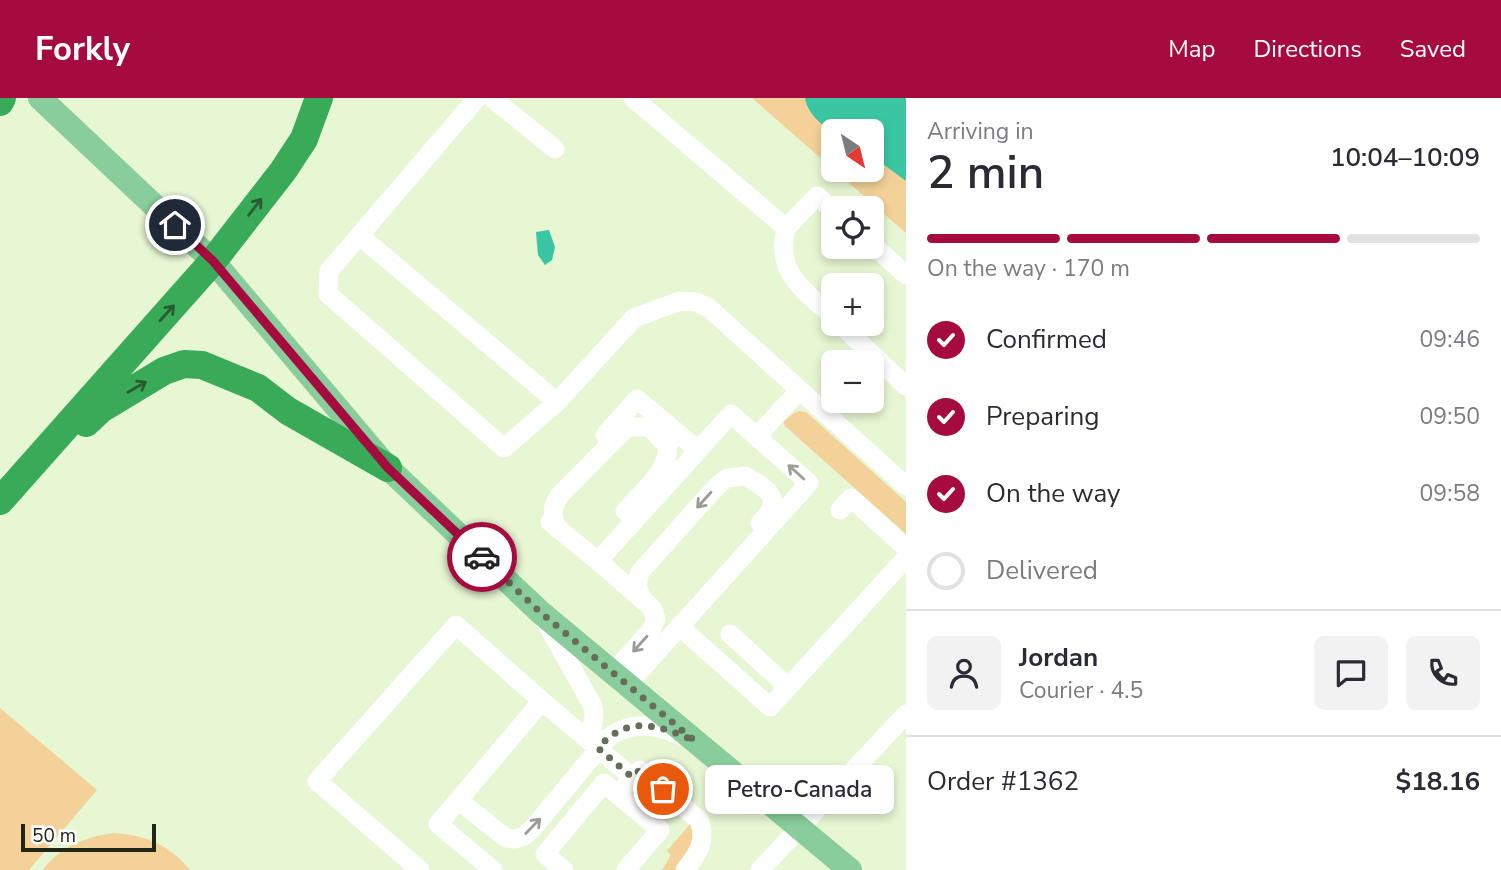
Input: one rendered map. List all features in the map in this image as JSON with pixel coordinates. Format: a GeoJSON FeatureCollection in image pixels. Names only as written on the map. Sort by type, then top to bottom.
{"type":"FeatureCollection","features":[{"type":"Feature","properties":{"kind":"highway"},"geometry":{"type":"LineString","coordinates":[[4,497],[213,261],[283,171],[304,139],[319,98]]}},
{"type":"Feature","properties":{"kind":"highway"},"geometry":{"type":"LineString","coordinates":[[4,497],[102,410],[164,371],[184,364],[216,369],[258,388],[288,411],[388,468]]}},
{"type":"Feature","properties":{"kind":"main road"},"geometry":{"type":"LineString","coordinates":[[41,99],[213,261],[388,468],[540,612],[850,870]]}},
{"type":"Feature","properties":{"kind":"street"},"geometry":{"type":"LineString","coordinates":[[477,98],[330,271],[328,294],[504,448],[557,402],[634,318],[680,302],[696,302],[709,308],[906,486]]}},
{"type":"Feature","properties":{"kind":"street"},"geometry":{"type":"LineString","coordinates":[[492,98],[555,149]]}},
{"type":"Feature","properties":{"kind":"street"},"geometry":{"type":"LineString","coordinates":[[633,98],[786,228]]}},
{"type":"Feature","properties":{"kind":"street"},"geometry":{"type":"LineString","coordinates":[[821,200],[817,196],[786,228],[782,247],[792,278],[821,306]]}},
{"type":"Feature","properties":{"kind":"street"},"geometry":{"type":"LineString","coordinates":[[360,236],[557,402]]}},
{"type":"Feature","properties":{"kind":"street"},"geometry":{"type":"LineString","coordinates":[[884,255],[906,275]]}},
{"type":"Feature","properties":{"kind":"street"},"geometry":{"type":"LineString","coordinates":[[853,336],[906,386]]}},
{"type":"Feature","properties":{"kind":"street"},"geometry":{"type":"LineString","coordinates":[[757,436],[800,390]]}},
{"type":"Feature","properties":{"kind":"street"},"geometry":{"type":"LineString","coordinates":[[620,679],[655,625],[654,613],[642,598],[547,520],[544,511],[547,501],[637,399],[698,450]]}},
{"type":"Feature","properties":{"kind":"street"},"geometry":{"type":"LineString","coordinates":[[598,561],[731,414],[809,483],[675,631],[620,679]]}},
{"type":"Feature","properties":{"kind":"street"},"geometry":{"type":"LineString","coordinates":[[558,528],[553,517],[553,505],[624,430],[630,427],[649,427],[659,435],[668,446],[664,467],[597,542],[598,561]]}},
{"type":"Feature","properties":{"kind":"street"},"geometry":{"type":"LineString","coordinates":[[642,598],[637,585],[640,572],[727,478],[745,476],[770,494],[774,500],[770,513],[670,621],[675,631],[770,707],[906,558]]}},
{"type":"Feature","properties":{"kind":"street"},"geometry":{"type":"LineString","coordinates":[[839,510],[850,498],[906,548]]}},
{"type":"Feature","properties":{"kind":"street"},"geometry":{"type":"LineString","coordinates":[[540,612],[593,706],[594,745]]}},
{"type":"Feature","properties":{"kind":"street"},"geometry":{"type":"LineString","coordinates":[[420,870],[317,781],[456,625],[632,777]]}},
{"type":"Feature","properties":{"kind":"street"},"geometry":{"type":"LineString","coordinates":[[730,634],[788,687]]}},
{"type":"Feature","properties":{"kind":"street"},"geometry":{"type":"LineString","coordinates":[[493,870],[438,824],[542,701]]}},
{"type":"Feature","properties":{"kind":"street"},"geometry":{"type":"LineString","coordinates":[[760,870],[906,714]]}},
{"type":"Feature","properties":{"kind":"street"},"geometry":{"type":"LineString","coordinates":[[458,800],[495,831],[506,838],[514,839],[533,828],[594,745],[617,730],[636,725],[668,730],[695,741]]}},
{"type":"Feature","properties":{"kind":"street"},"geometry":{"type":"LineString","coordinates":[[618,794],[640,770],[699,820],[703,840],[684,870]]}},
{"type":"Feature","properties":{"kind":"street"},"geometry":{"type":"LineString","coordinates":[[564,870],[545,854],[604,783],[660,830],[626,870]]}},
{"type":"Feature","properties":{"kind":"shaded area"},"geometry":{"type":"Polygon","coordinates":[[[752,98],[906,98],[906,233],[884,214],[884,196],[864,196],[848,182],[884,182],[884,119],[821,119],[821,158],[752,98]]]}},
{"type":"Feature","properties":{"kind":"shaded area"},"geometry":{"type":"Polygon","coordinates":[[[799,411],[806,412],[906,502],[906,534],[785,426],[783,422],[799,411]]]}},
{"type":"Feature","properties":{"kind":"shaded area"},"geometry":{"type":"Polygon","coordinates":[[[0,708],[97,790],[29,870],[0,870],[0,708]]]}},
{"type":"Feature","properties":{"kind":"shaded area"},"geometry":{"type":"Polygon","coordinates":[[[680,812],[690,820],[695,827],[697,841],[690,855],[677,870],[662,870],[671,855],[667,851],[691,823],[680,812]]]}},
{"type":"Feature","properties":{"kind":"shaded area"},"geometry":{"type":"Polygon","coordinates":[[[114,833],[136,836],[156,843],[174,854],[190,870],[43,870],[57,855],[74,844],[114,833]]]}},
{"type":"Feature","properties":{"kind":"water"},"geometry":{"type":"Polygon","coordinates":[[[805,98],[906,98],[906,181],[884,165],[884,119],[821,119],[821,123],[805,98]]]}},
{"type":"Feature","properties":{"kind":"water"},"geometry":{"type":"Polygon","coordinates":[[[549,230],[555,247],[552,260],[545,265],[538,255],[536,232],[549,230]]]}},
{"type":"Feature","properties":{"kind":"way so far"},"geometry":{"type":"LineString","coordinates":[[482,557],[540,612],[695,741],[668,730],[636,725],[617,730],[598,748],[632,777],[640,770],[663,789]]}},
{"type":"Feature","properties":{"kind":"place","name":"Petro-Canada"},"geometry":{"type":"Point","coordinates":[663,789]}},
{"type":"Feature","properties":{"kind":"route"},"geometry":{"type":"LineString","coordinates":[[175,225],[213,261],[388,468],[482,557]]}}]}
